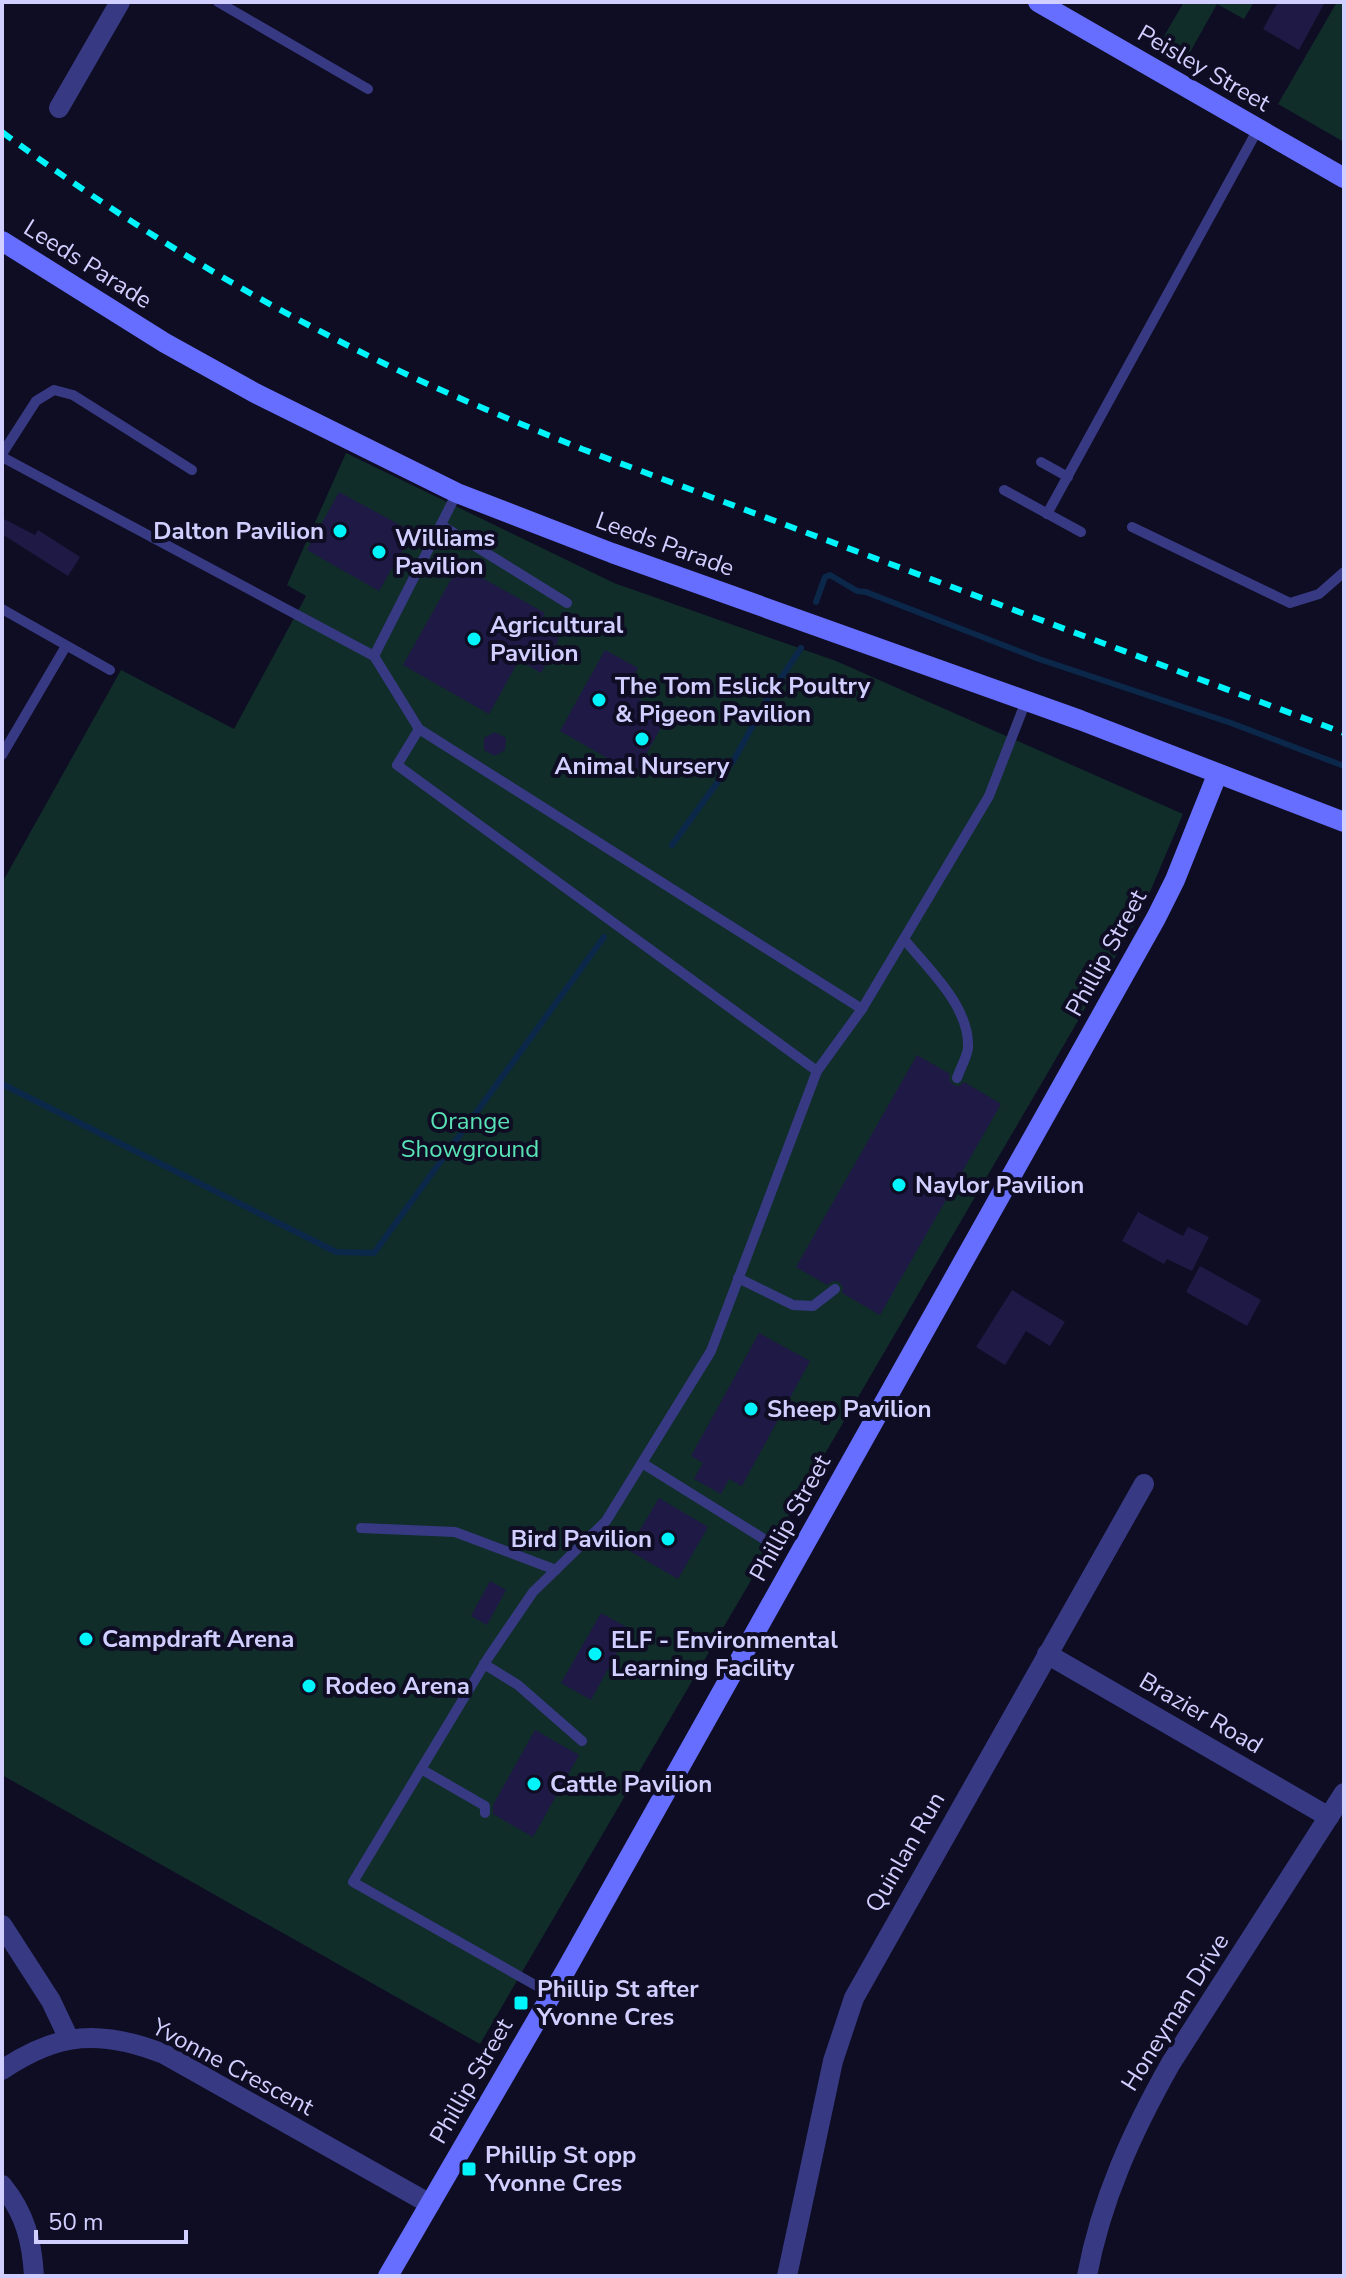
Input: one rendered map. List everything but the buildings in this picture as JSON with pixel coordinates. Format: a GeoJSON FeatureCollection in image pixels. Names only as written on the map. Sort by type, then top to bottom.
{"type":"FeatureCollection","features":[{"type":"Feature","properties":{"kind":"street"},"geometry":{"type":"LineString","coordinates":[[59,108],[120,2]]}},
{"type":"Feature","properties":{"kind":"street","name":"Peisley Street"},"geometry":{"type":"LineString","coordinates":[[1038,2],[1344,178]]}},
{"type":"Feature","properties":{"kind":"street","name":"Leeds Parade"},"geometry":{"type":"LineString","coordinates":[[2,241],[165,343],[255,393],[457,493],[612,553],[1026,701],[1344,822]]}},
{"type":"Feature","properties":{"kind":"street","name":"Phillip Street"},"geometry":{"type":"LineString","coordinates":[[388,2276],[551,1994],[1156,918],[1175,880],[1217,775]]}},
{"type":"Feature","properties":{"kind":"street","name":"Quinlan Run"},"geometry":{"type":"LineString","coordinates":[[787,2276],[833,2061],[847,2014],[862,1980],[1144,1484]]}},
{"type":"Feature","properties":{"kind":"street","name":"Brazier Road"},"geometry":{"type":"LineString","coordinates":[[1047,1654],[1329,1817]]}},
{"type":"Feature","properties":{"kind":"street","name":"Honeyman Drive"},"geometry":{"type":"LineString","coordinates":[[1087,2276],[1104,2209],[1147,2106],[1171,2063],[1344,1793]]}},
{"type":"Feature","properties":{"kind":"street"},"geometry":{"type":"LineString","coordinates":[[2,1925],[51,2001],[69,2039]]}},
{"type":"Feature","properties":{"kind":"street","name":"Yvonne Crescent"},"geometry":{"type":"LineString","coordinates":[[2,2070],[48,2044],[69,2039],[115,2039],[164,2054],[430,2204]]}},
{"type":"Feature","properties":{"kind":"street"},"geometry":{"type":"LineString","coordinates":[[2,2185],[27,2225],[34,2276]]}},
{"type":"Feature","properties":{"kind":"lane"},"geometry":{"type":"LineString","coordinates":[[218,2],[368,89]]}},
{"type":"Feature","properties":{"kind":"lane"},"geometry":{"type":"LineString","coordinates":[[1047,514],[1258,129]]}},
{"type":"Feature","properties":{"kind":"lane"},"geometry":{"type":"LineString","coordinates":[[192,470],[73,395],[54,390],[36,401],[2,456],[374,656],[419,729],[862,1009]]}},
{"type":"Feature","properties":{"kind":"lane"},"geometry":{"type":"LineString","coordinates":[[1041,462],[1068,477]]}},
{"type":"Feature","properties":{"kind":"lane"},"geometry":{"type":"LineString","coordinates":[[1004,490],[1081,532]]}},
{"type":"Feature","properties":{"kind":"lane"},"geometry":{"type":"LineString","coordinates":[[374,656],[457,493]]}},
{"type":"Feature","properties":{"kind":"lane"},"geometry":{"type":"LineString","coordinates":[[441,525],[567,603]]}},
{"type":"Feature","properties":{"kind":"lane"},"geometry":{"type":"LineString","coordinates":[[1132,527],[1290,603],[1319,594],[1344,572]]}},
{"type":"Feature","properties":{"kind":"lane"},"geometry":{"type":"LineString","coordinates":[[2,609],[110,670]]}},
{"type":"Feature","properties":{"kind":"lane"},"geometry":{"type":"LineString","coordinates":[[2,755],[66,646]]}},
{"type":"Feature","properties":{"kind":"lane"},"geometry":{"type":"LineString","coordinates":[[551,1994],[353,1882],[484,1664],[533,1592],[606,1521],[711,1351],[817,1071],[862,1009],[989,796],[1026,701]]}},
{"type":"Feature","properties":{"kind":"lane"},"geometry":{"type":"LineString","coordinates":[[419,729],[397,765],[817,1071]]}},
{"type":"Feature","properties":{"kind":"lane"},"geometry":{"type":"LineString","coordinates":[[904,939],[946,990],[963,1019],[968,1049],[957,1078]]}},
{"type":"Feature","properties":{"kind":"lane"},"geometry":{"type":"LineString","coordinates":[[738,1278],[793,1305],[813,1306],[835,1289]]}},
{"type":"Feature","properties":{"kind":"lane"},"geometry":{"type":"LineString","coordinates":[[642,1463],[772,1544]]}},
{"type":"Feature","properties":{"kind":"lane"},"geometry":{"type":"LineString","coordinates":[[361,1528],[455,1532],[556,1570]]}},
{"type":"Feature","properties":{"kind":"lane"},"geometry":{"type":"LineString","coordinates":[[484,1664],[518,1685],[582,1741]]}},
{"type":"Feature","properties":{"kind":"lane"},"geometry":{"type":"LineString","coordinates":[[421,1769],[485,1806],[485,1813]]}},
{"type":"Feature","properties":{"kind":"green space"},"geometry":{"type":"Polygon","coordinates":[[[1184,2],[1254,2],[1244,19],[1217,4],[1189,54],[1163,38],[1184,2]]]}},
{"type":"Feature","properties":{"kind":"green space"},"geometry":{"type":"Polygon","coordinates":[[[1337,2],[1344,2],[1344,142],[1278,104],[1337,2]]]}},
{"type":"Feature","properties":{"kind":"green space","name":"Orange Showground"},"geometry":{"type":"Polygon","coordinates":[[[346,453],[614,583],[836,661],[1183,814],[1141,913],[480,2044],[2,1775],[2,883],[121,670],[234,729],[306,596],[287,585],[346,453]]]}},
{"type":"Feature","properties":{"kind":"waterway"},"geometry":{"type":"LineString","coordinates":[[816,602],[825,577],[830,575],[857,591],[1039,659],[1231,723],[1344,766]]}},
{"type":"Feature","properties":{"kind":"waterway"},"geometry":{"type":"LineString","coordinates":[[672,845],[735,758],[769,696],[801,648]]}},
{"type":"Feature","properties":{"kind":"waterway"},"geometry":{"type":"LineString","coordinates":[[2,1084],[336,1252],[374,1253],[604,937]]}},
{"type":"Feature","properties":{"kind":"railway"},"geometry":{"type":"LineString","coordinates":[[2,132],[186,256],[331,337],[430,385],[582,449],[1344,733]]}},
{"type":"Feature","properties":{"kind":"place","name":"Dalton Pavilion"},"geometry":{"type":"Point","coordinates":[340,531]}},
{"type":"Feature","properties":{"kind":"place","name":"Williams Pavilion"},"geometry":{"type":"Point","coordinates":[379,552]}},
{"type":"Feature","properties":{"kind":"place","name":"Agricultural Pavilion"},"geometry":{"type":"Point","coordinates":[474,639]}},
{"type":"Feature","properties":{"kind":"place","name":"The Tom Eslick Poultry & Pigeon Pavilion"},"geometry":{"type":"Point","coordinates":[599,700]}},
{"type":"Feature","properties":{"kind":"place","name":"Animal Nursery"},"geometry":{"type":"Point","coordinates":[642,739]}},
{"type":"Feature","properties":{"kind":"place","name":"Naylor Pavilion"},"geometry":{"type":"Point","coordinates":[899,1185]}},
{"type":"Feature","properties":{"kind":"place","name":"Sheep Pavilion"},"geometry":{"type":"Point","coordinates":[751,1409]}},
{"type":"Feature","properties":{"kind":"place","name":"Bird Pavilion"},"geometry":{"type":"Point","coordinates":[668,1539]}},
{"type":"Feature","properties":{"kind":"place","name":"Campdraft Arena"},"geometry":{"type":"Point","coordinates":[86,1639]}},
{"type":"Feature","properties":{"kind":"place","name":"ELF - Environmental Learning Facility"},"geometry":{"type":"Point","coordinates":[595,1654]}},
{"type":"Feature","properties":{"kind":"place","name":"Rodeo Arena"},"geometry":{"type":"Point","coordinates":[309,1686]}},
{"type":"Feature","properties":{"kind":"place","name":"Cattle Pavilion"},"geometry":{"type":"Point","coordinates":[534,1784]}},
{"type":"Feature","properties":{"kind":"place","name":"Phillip St after Yvonne Cres"},"geometry":{"type":"Point","coordinates":[521,2003]}},
{"type":"Feature","properties":{"kind":"place","name":"Phillip St opp Yvonne Cres"},"geometry":{"type":"Point","coordinates":[469,2169]}}]}
